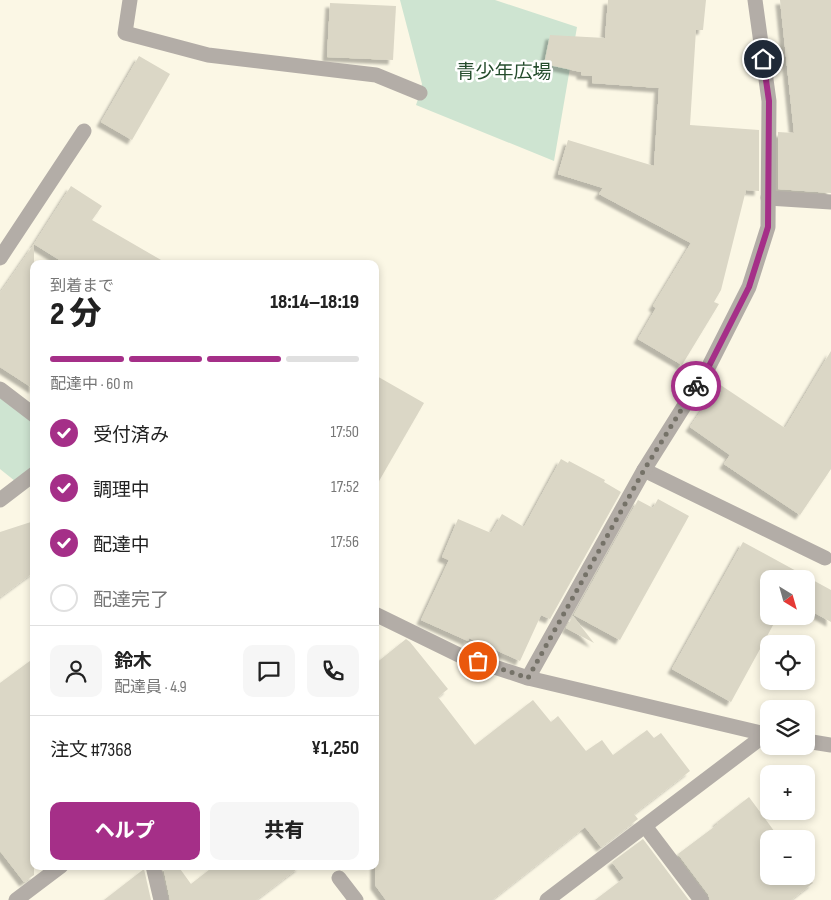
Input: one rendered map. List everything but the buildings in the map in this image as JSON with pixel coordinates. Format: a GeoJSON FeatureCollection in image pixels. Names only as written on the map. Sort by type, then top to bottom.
{"type":"FeatureCollection","features":[{"type":"Feature","properties":{"kind":"street"},"geometry":{"type":"LineString","coordinates":[[130,0],[126,33],[208,55],[376,75],[420,93]]}},
{"type":"Feature","properties":{"kind":"street"},"geometry":{"type":"LineString","coordinates":[[528,678],[644,470],[708,368],[749,287],[768,227],[769,101],[755,0]]}},
{"type":"Feature","properties":{"kind":"street"},"geometry":{"type":"LineString","coordinates":[[0,258],[84,131]]}},
{"type":"Feature","properties":{"kind":"street"},"geometry":{"type":"LineString","coordinates":[[768,198],[831,202]]}},
{"type":"Feature","properties":{"kind":"street"},"geometry":{"type":"LineString","coordinates":[[0,389],[30,412]]}},
{"type":"Feature","properties":{"kind":"street"},"geometry":{"type":"LineString","coordinates":[[644,470],[826,558]]}},
{"type":"Feature","properties":{"kind":"street"},"geometry":{"type":"LineString","coordinates":[[0,500],[30,477]]}},
{"type":"Feature","properties":{"kind":"street"},"geometry":{"type":"LineString","coordinates":[[379,620],[461,656],[528,678],[760,732]]}},
{"type":"Feature","properties":{"kind":"street"},"geometry":{"type":"LineString","coordinates":[[547,900],[760,739]]}},
{"type":"Feature","properties":{"kind":"street"},"geometry":{"type":"LineString","coordinates":[[815,742],[831,745]]}},
{"type":"Feature","properties":{"kind":"street"},"geometry":{"type":"LineString","coordinates":[[645,826],[701,900]]}},
{"type":"Feature","properties":{"kind":"street"},"geometry":{"type":"LineString","coordinates":[[16,900],[56,870]]}},
{"type":"Feature","properties":{"kind":"street"},"geometry":{"type":"LineString","coordinates":[[154,870],[161,900]]}},
{"type":"Feature","properties":{"kind":"street"},"geometry":{"type":"LineString","coordinates":[[340,878],[356,900]]}},
{"type":"Feature","properties":{"kind":"green space","name":"青少年広場"},"geometry":{"type":"Polygon","coordinates":[[[400,0],[495,0],[577,27],[554,161],[416,105],[422,84],[400,0]]]}},
{"type":"Feature","properties":{"kind":"green space"},"geometry":{"type":"Polygon","coordinates":[[[0,389],[30,412],[30,477],[20,485],[0,469],[0,389]]]}},
{"type":"Feature","properties":{"kind":"way so far"},"geometry":{"type":"LineString","coordinates":[[478,661],[528,678],[644,470],[696,386]]}},
{"type":"Feature","properties":{"kind":"route"},"geometry":{"type":"LineString","coordinates":[[696,386],[708,368],[749,287],[768,227],[769,101],[763,59]]}}]}
